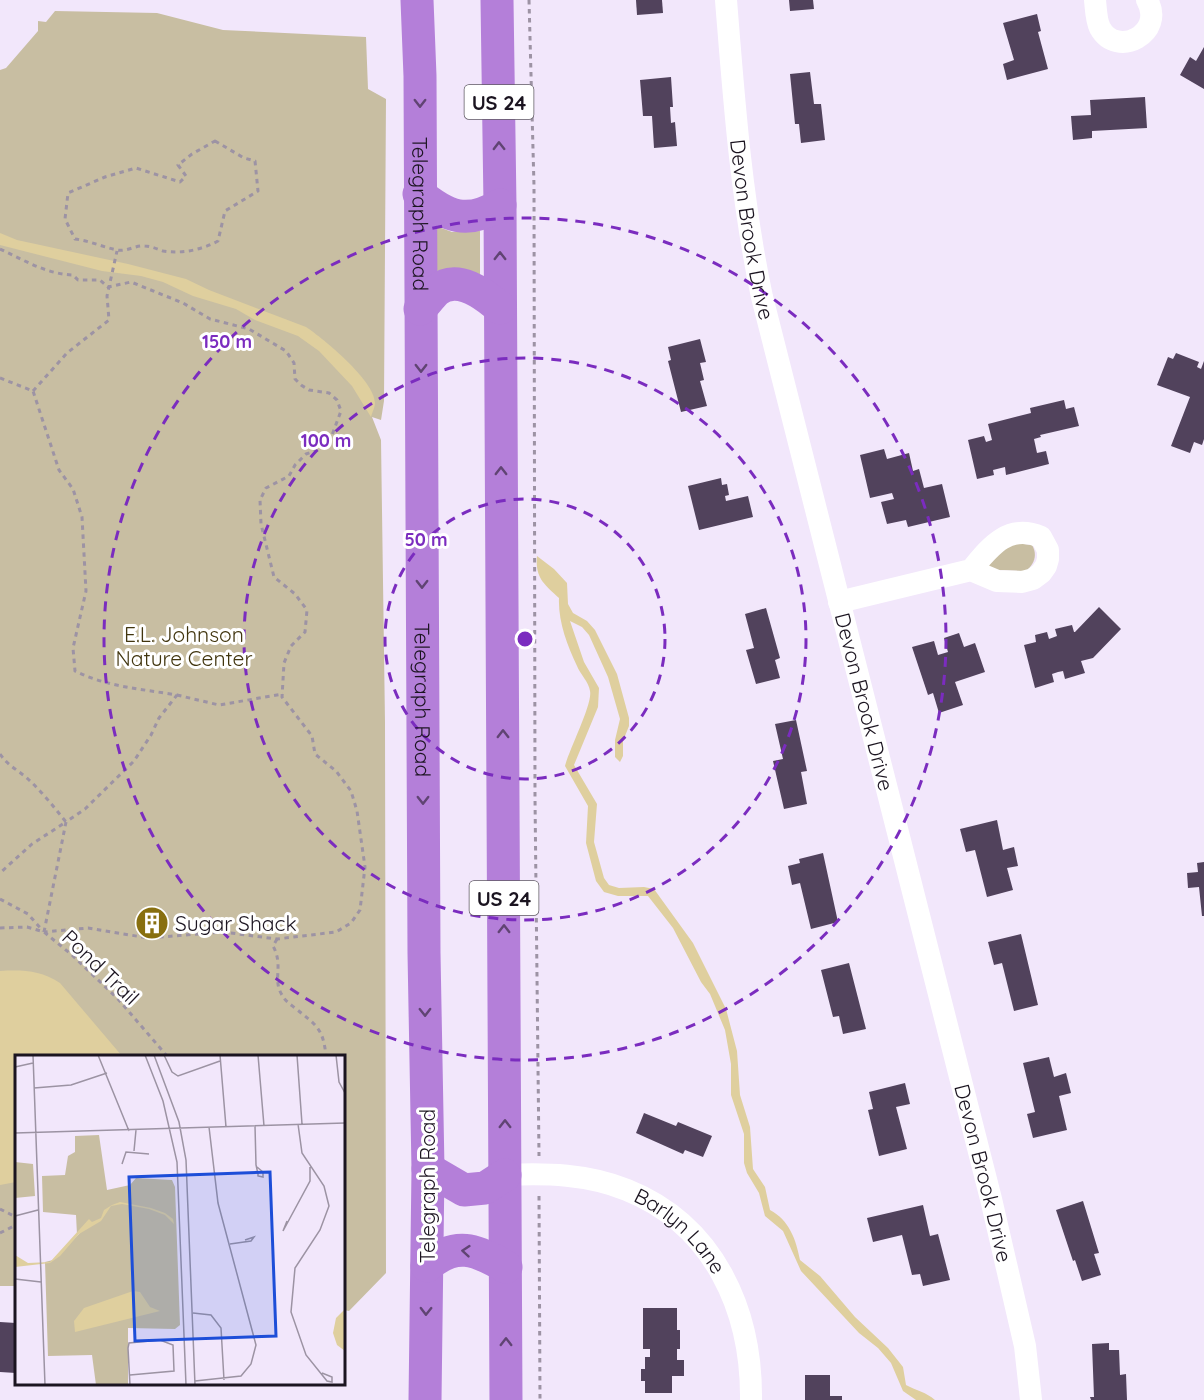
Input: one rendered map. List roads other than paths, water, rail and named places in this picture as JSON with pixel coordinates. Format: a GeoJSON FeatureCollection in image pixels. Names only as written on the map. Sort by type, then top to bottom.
{"type":"FeatureCollection","features":[{"type":"Feature","properties":{"kind":"highway","name":"Telegraph Road"},"geometry":{"type":"LineString","coordinates":[[417,0],[420,76],[424,953],[428,1169],[425,1400]]}},
{"type":"Feature","properties":{"kind":"highway","name":"US 24"},"geometry":{"type":"LineString","coordinates":[[496,0],[500,205],[506,1400]]}},
{"type":"Feature","properties":{"kind":"highway"},"geometry":{"type":"LineString","coordinates":[[419,194],[444,212],[458,216],[487,213],[500,205]]}},
{"type":"Feature","properties":{"kind":"highway"},"geometry":{"type":"LineString","coordinates":[[420,309],[438,290],[449,285],[461,285],[481,292],[500,308]]}},
{"type":"Feature","properties":{"kind":"highway"},"geometry":{"type":"LineString","coordinates":[[428,1169],[464,1190],[485,1188],[505,1175]]}},
{"type":"Feature","properties":{"kind":"highway"},"geometry":{"type":"LineString","coordinates":[[427,1266],[437,1257],[456,1250],[470,1250],[487,1256],[506,1267]]}},
{"type":"Feature","properties":{"kind":"street","name":"Devon Brook Drive"},"geometry":{"type":"LineString","coordinates":[[726,0],[736,136],[753,254],[762,297],[1017,1307],[1025,1346],[1031,1400]]}},
{"type":"Feature","properties":{"kind":"street"},"geometry":{"type":"LineString","coordinates":[[1095,0],[1100,29],[1119,42],[1128,42],[1145,32],[1152,15],[1146,0]]}},
{"type":"Feature","properties":{"kind":"street"},"geometry":{"type":"LineString","coordinates":[[839,602],[971,570]]}},
{"type":"Feature","properties":{"kind":"street","name":"Barlyn Lane"},"geometry":{"type":"LineString","coordinates":[[505,1175],[558,1174],[596,1180],[626,1189],[656,1204],[681,1222],[714,1260],[739,1310],[749,1357],[751,1400]]}},
{"type":"Feature","properties":{"kind":"place","name":"Sugar Shack"},"geometry":{"type":"Point","coordinates":[152,923]}},
{"type":"Feature","properties":{"kind":"park label","name":"E.L. Johnson Nature Center"},"geometry":{"type":"Point","coordinates":[184,646]}}]}
